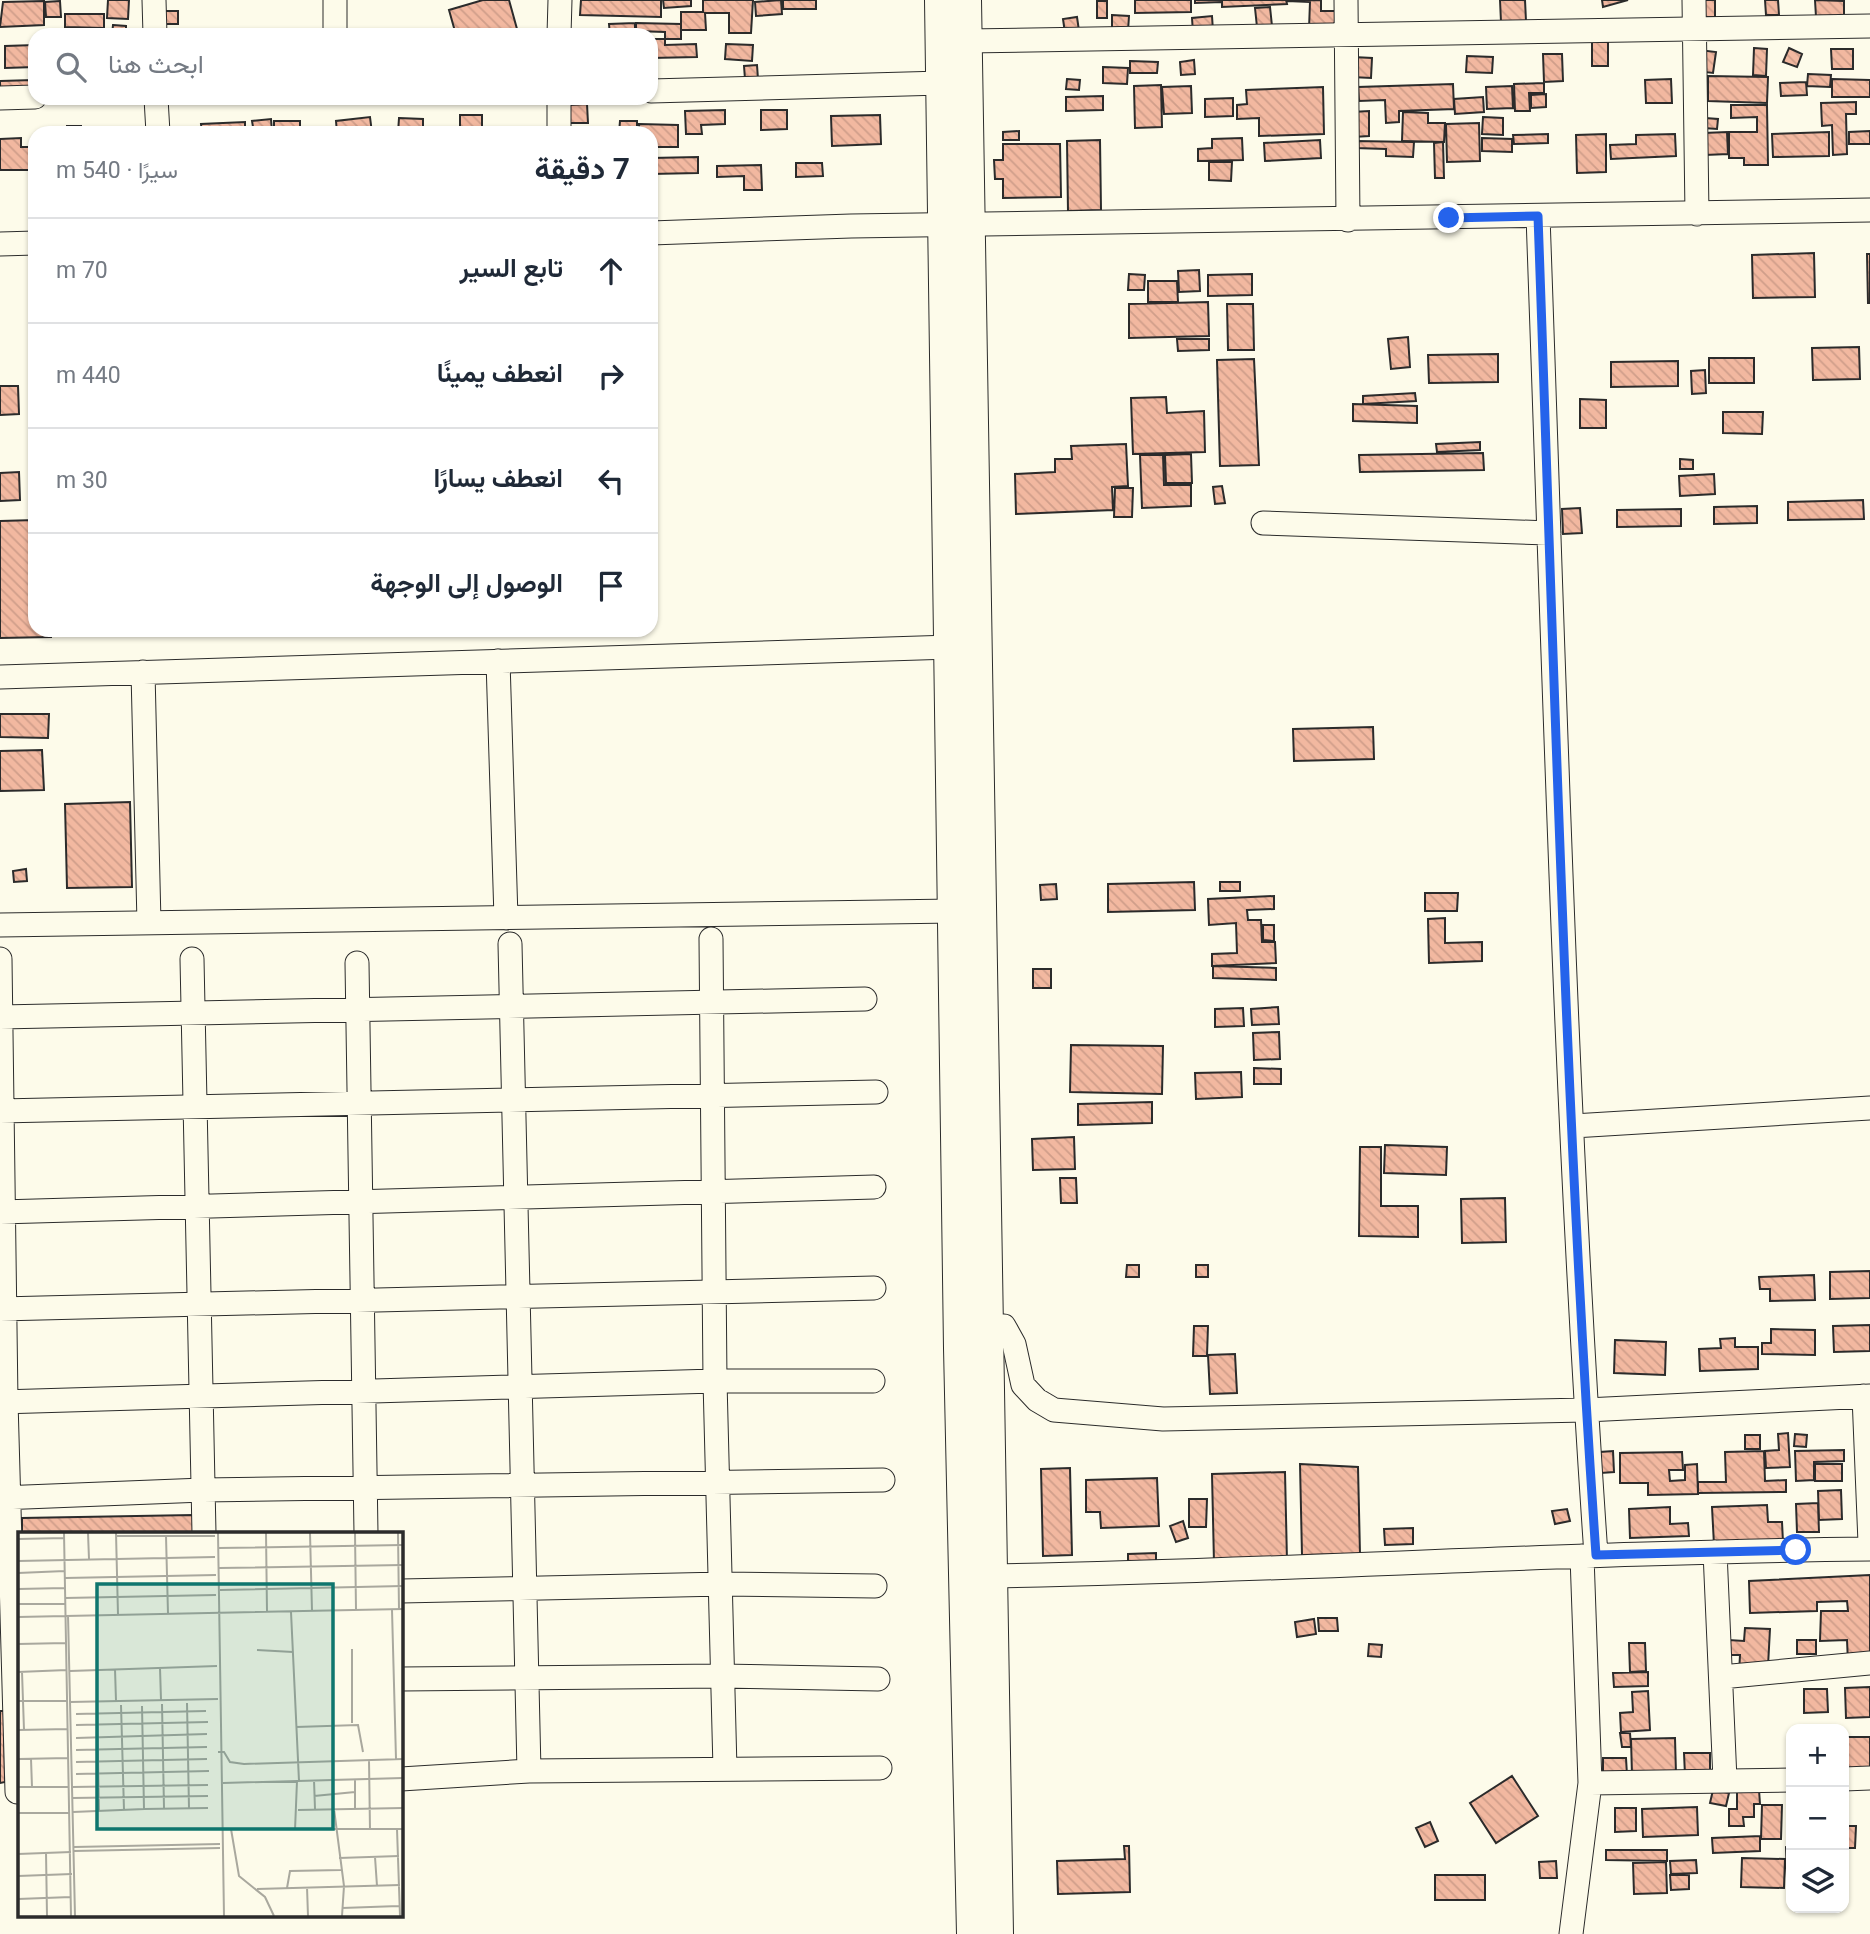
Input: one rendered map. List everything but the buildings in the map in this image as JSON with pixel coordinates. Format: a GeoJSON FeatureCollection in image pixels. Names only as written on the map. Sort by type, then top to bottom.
{"type":"FeatureCollection","features":[{"type":"Feature","properties":{"kind":"main road"},"geometry":{"type":"LineString","coordinates":[[940,0],[942,83],[956,225],[981,801],[973,1326],[972,1934]]}},
{"type":"Feature","properties":{"kind":"main road"},"geometry":{"type":"LineString","coordinates":[[966,0],[967,41],[956,225],[951,648],[954,911],[973,1326],[993,1576],[998,1934]]}},
{"type":"Feature","properties":{"kind":"street"},"geometry":{"type":"LineString","coordinates":[[154,0],[155,28]]}},
{"type":"Feature","properties":{"kind":"street"},"geometry":{"type":"LineString","coordinates":[[335,0],[335,28]]}},
{"type":"Feature","properties":{"kind":"street"},"geometry":{"type":"LineString","coordinates":[[559,28],[560,0]]}},
{"type":"Feature","properties":{"kind":"street"},"geometry":{"type":"LineString","coordinates":[[1346,0],[1348,220]]}},
{"type":"Feature","properties":{"kind":"street"},"geometry":{"type":"LineString","coordinates":[[1694,0],[1697,214]]}},
{"type":"Feature","properties":{"kind":"street"},"geometry":{"type":"LineString","coordinates":[[967,41],[1870,26]]}},
{"type":"Feature","properties":{"kind":"street"},"geometry":{"type":"LineString","coordinates":[[658,91],[942,83]]}},
{"type":"Feature","properties":{"kind":"street"},"geometry":{"type":"LineString","coordinates":[[0,98],[28,97]]}},
{"type":"Feature","properties":{"kind":"street"},"geometry":{"type":"LineString","coordinates":[[156,105],[158,126]]}},
{"type":"Feature","properties":{"kind":"street"},"geometry":{"type":"LineString","coordinates":[[559,105],[559,126]]}},
{"type":"Feature","properties":{"kind":"street"},"geometry":{"type":"LineString","coordinates":[[658,233],[956,225],[1870,210]]}},
{"type":"Feature","properties":{"kind":"street"},"geometry":{"type":"LineString","coordinates":[[1538,216],[1586,1410],[1589,1556],[1590,1783],[1571,1934]]}},
{"type":"Feature","properties":{"kind":"street"},"geometry":{"type":"LineString","coordinates":[[0,244],[28,243]]}},
{"type":"Feature","properties":{"kind":"street"},"geometry":{"type":"LineString","coordinates":[[1263,523],[1549,533]]}},
{"type":"Feature","properties":{"kind":"street"},"geometry":{"type":"LineString","coordinates":[[0,677],[951,648]]}},
{"type":"Feature","properties":{"kind":"street"},"geometry":{"type":"LineString","coordinates":[[498,661],[506,918]]}},
{"type":"Feature","properties":{"kind":"street"},"geometry":{"type":"LineString","coordinates":[[143,672],[149,923]]}},
{"type":"Feature","properties":{"kind":"street"},"geometry":{"type":"LineString","coordinates":[[0,925],[954,911]]}},
{"type":"Feature","properties":{"kind":"street"},"geometry":{"type":"LineString","coordinates":[[711,939],[712,1190],[717,1293],[715,1381],[723,1584],[721,1676],[725,1769]]}},
{"type":"Feature","properties":{"kind":"street"},"geometry":{"type":"LineString","coordinates":[[510,944],[529,1771]]}},
{"type":"Feature","properties":{"kind":"street"},"geometry":{"type":"LineString","coordinates":[[1,959],[4,1498],[10,1599],[12,1792]]}},
{"type":"Feature","properties":{"kind":"street"},"geometry":{"type":"LineString","coordinates":[[192,959],[204,1532]]}},
{"type":"Feature","properties":{"kind":"street"},"geometry":{"type":"LineString","coordinates":[[357,964],[366,1532]]}},
{"type":"Feature","properties":{"kind":"street"},"geometry":{"type":"LineString","coordinates":[[1,1017],[357,1012],[511,1004],[865,999]]}},
{"type":"Feature","properties":{"kind":"street"},"geometry":{"type":"LineString","coordinates":[[1,1111],[513,1102],[711,1094],[876,1092]]}},
{"type":"Feature","properties":{"kind":"street"},"geometry":{"type":"LineString","coordinates":[[1573,1126],[1870,1108]]}},
{"type":"Feature","properties":{"kind":"street"},"geometry":{"type":"LineString","coordinates":[[2,1212],[516,1199],[712,1190],[874,1188]]}},
{"type":"Feature","properties":{"kind":"street"},"geometry":{"type":"LineString","coordinates":[[3,1309],[874,1288]]}},
{"type":"Feature","properties":{"kind":"street"},"geometry":{"type":"LineString","coordinates":[[973,1326],[1004,1326],[1010,1332],[1023,1385],[1037,1400],[1054,1410],[1163,1419],[1586,1410],[1867,1396],[1870,1543]]}},
{"type":"Feature","properties":{"kind":"street"},"geometry":{"type":"LineString","coordinates":[[3,1401],[715,1381],[873,1381]]}},
{"type":"Feature","properties":{"kind":"street"},"geometry":{"type":"LineString","coordinates":[[4,1498],[202,1490],[883,1480]]}},
{"type":"Feature","properties":{"kind":"street"},"geometry":{"type":"LineString","coordinates":[[993,1576],[1241,1571],[1589,1556],[1870,1549]]}},
{"type":"Feature","properties":{"kind":"street"},"geometry":{"type":"LineString","coordinates":[[1715,1552],[1725,1780]]}},
{"type":"Feature","properties":{"kind":"street"},"geometry":{"type":"LineString","coordinates":[[402,1591],[723,1584],[875,1586]]}},
{"type":"Feature","properties":{"kind":"street"},"geometry":{"type":"LineString","coordinates":[[1721,1677],[1870,1663]]}},
{"type":"Feature","properties":{"kind":"street"},"geometry":{"type":"LineString","coordinates":[[402,1679],[721,1676],[878,1679]]}},
{"type":"Feature","properties":{"kind":"street"},"geometry":{"type":"LineString","coordinates":[[402,1779],[529,1771],[880,1768]]}},
{"type":"Feature","properties":{"kind":"street"},"geometry":{"type":"LineString","coordinates":[[1849,1779],[1870,1778]]}},
{"type":"Feature","properties":{"kind":"street"},"geometry":{"type":"LineString","coordinates":[[1590,1783],[1786,1780]]}},
{"type":"Feature","properties":{"kind":"route"},"geometry":{"type":"LineString","coordinates":[[1449,218],[1538,216],[1557,768],[1586,1410],[1596,1555],[1796,1550]]}}]}
